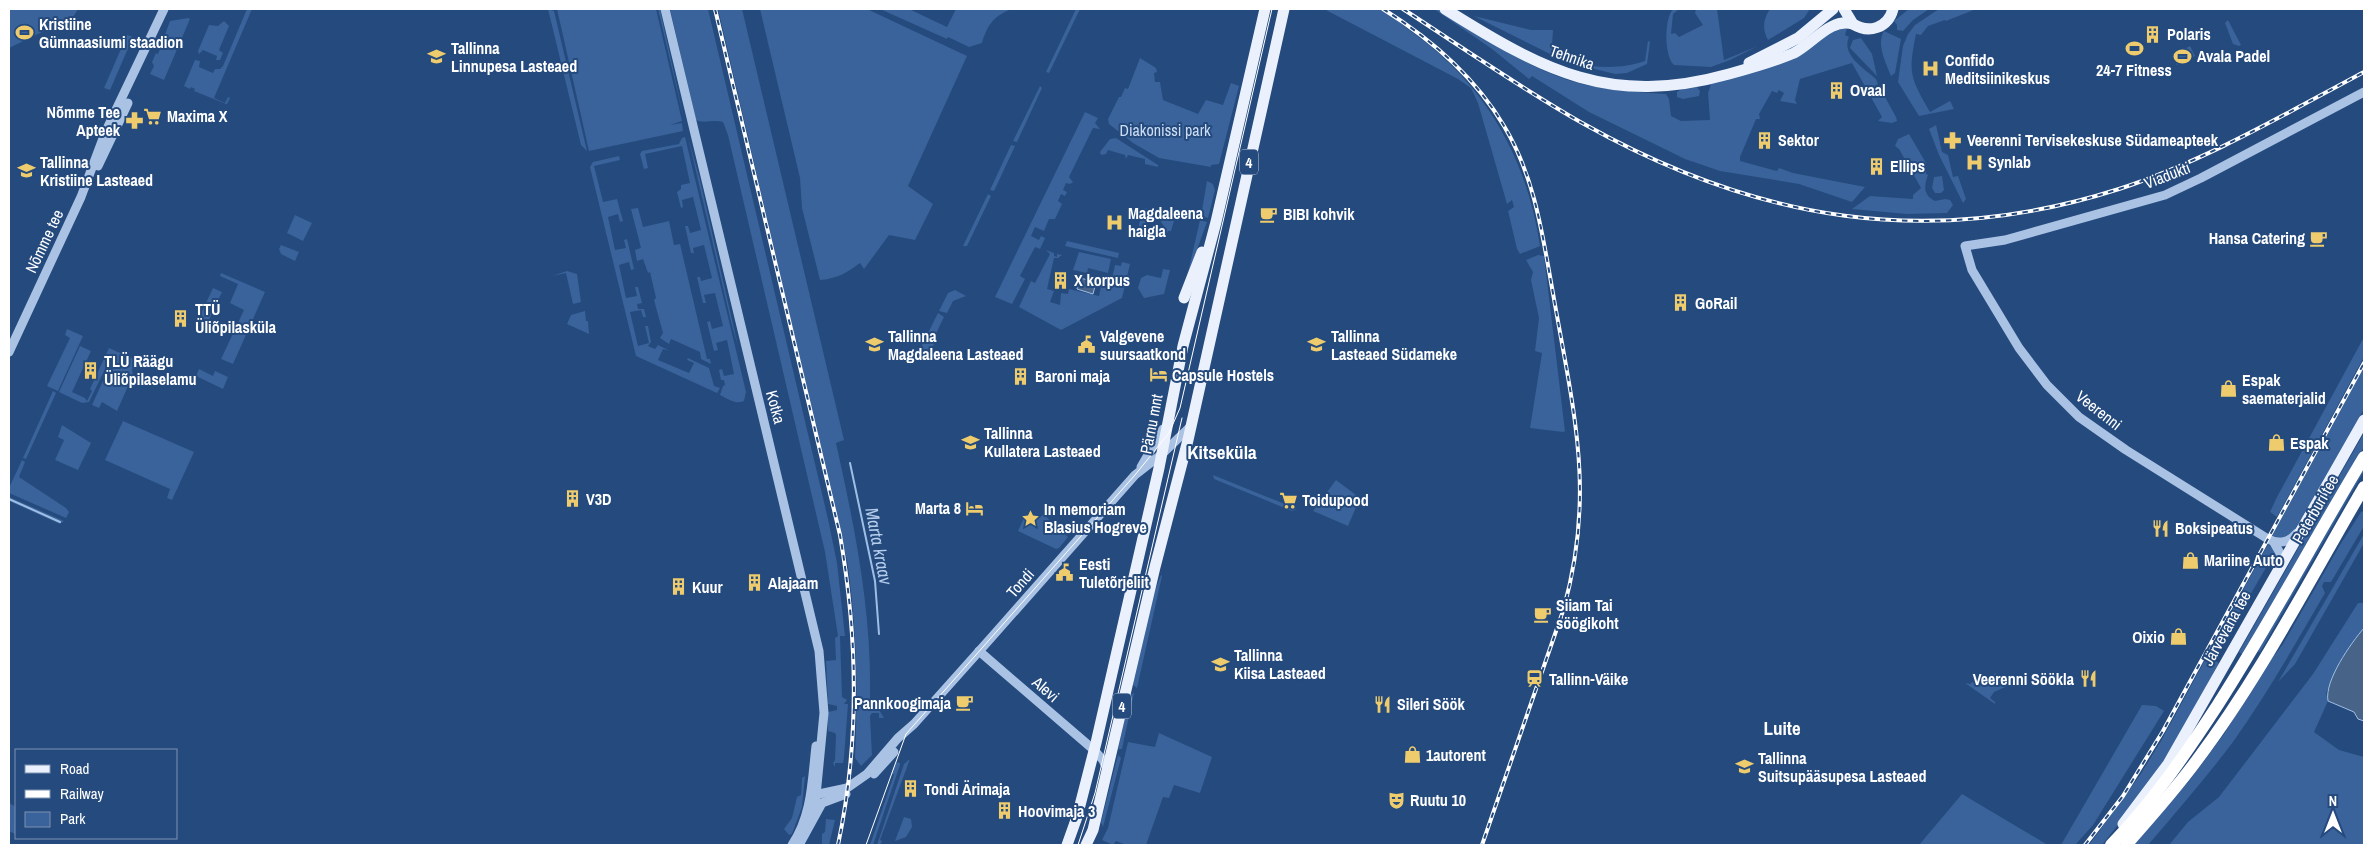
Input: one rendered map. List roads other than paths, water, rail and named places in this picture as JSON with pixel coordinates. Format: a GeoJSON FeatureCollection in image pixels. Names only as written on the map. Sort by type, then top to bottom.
{"type":"FeatureCollection","features":[{"type":"Feature","properties":{"kind":"highway","name":"Peterburi tee"},"geometry":{"type":"LineString","coordinates":[[2294,577],[2364,457]]}},
{"type":"Feature","properties":{"kind":"highway"},"geometry":{"type":"LineString","coordinates":[[2126,845],[2198,760],[2266,656],[2364,488]]}},
{"type":"Feature","properties":{"kind":"highway","name":"Järvevana tee"},"geometry":{"type":"LineString","coordinates":[[2111,845],[2154,796],[2192,745],[2248,657],[2294,577]]}},
{"type":"Feature","properties":{"kind":"main road","name":"Pärnu mnt"},"geometry":{"type":"LineString","coordinates":[[1067,845],[1077,817],[1094,750],[1162,454],[1183,346],[1213,236],[1265,9]]}},
{"type":"Feature","properties":{"kind":"main road","name":"4"},"geometry":{"type":"LineString","coordinates":[[1086,845],[1093,830],[1191,426],[1284,9]]}},
{"type":"Feature","properties":{"kind":"main road","name":"Tehnika"},"geometry":{"type":"LineString","coordinates":[[1445,9],[1485,34],[1534,60],[1576,77],[1608,84],[1639,87],[1664,87],[1702,81],[1765,64],[1795,52],[1838,23],[1853,24],[1863,29],[1873,29],[1887,20]]}},
{"type":"Feature","properties":{"kind":"main road","name":"Tehnika"},"geometry":{"type":"LineString","coordinates":[[1702,81],[1752,61],[1798,38],[1833,9]]}},
{"type":"Feature","properties":{"kind":"main road"},"geometry":{"type":"LineString","coordinates":[[1844,9],[1853,24]]}},
{"type":"Feature","properties":{"kind":"main road"},"geometry":{"type":"LineString","coordinates":[[1887,20],[1892,9]]}},
{"type":"Feature","properties":{"kind":"main road"},"geometry":{"type":"LineString","coordinates":[[1887,20],[1900,9]]}},
{"type":"Feature","properties":{"kind":"main road"},"geometry":{"type":"LineString","coordinates":[[1184,298],[1202,254],[1213,236]]}},
{"type":"Feature","properties":{"kind":"main road","name":"Järvevana tee"},"geometry":{"type":"LineString","coordinates":[[2106,845],[2168,764],[2299,531],[2364,420]]}},
{"type":"Feature","properties":{"kind":"street","name":"Nõmme tee"},"geometry":{"type":"LineString","coordinates":[[9,352],[81,197],[105,133],[164,9]]}},
{"type":"Feature","properties":{"kind":"street","name":"Kotka"},"geometry":{"type":"LineString","coordinates":[[665,9],[816,636],[824,734],[814,816],[799,845]]}},
{"type":"Feature","properties":{"kind":"street","name":"Viadukti"},"geometry":{"type":"LineString","coordinates":[[1965,246],[2005,240],[2164,195],[2201,178],[2364,92]]}},
{"type":"Feature","properties":{"kind":"street","name":"Veerenni"},"geometry":{"type":"LineString","coordinates":[[1965,246],[1972,270],[2019,348],[2047,385],[2079,417],[2126,450],[2273,542]]}},
{"type":"Feature","properties":{"kind":"street"},"geometry":{"type":"LineString","coordinates":[[1135,476],[1159,439],[1168,420]]}},
{"type":"Feature","properties":{"kind":"street","name":"Tondi"},"geometry":{"type":"LineString","coordinates":[[815,798],[847,788],[861,780],[1135,476],[1162,454],[1191,426]]}},
{"type":"Feature","properties":{"kind":"street"},"geometry":{"type":"LineString","coordinates":[[2273,542],[2286,542],[2299,531]]}},
{"type":"Feature","properties":{"kind":"street"},"geometry":{"type":"LineString","coordinates":[[2273,542],[2280,553],[2279,567]]}},
{"type":"Feature","properties":{"kind":"street","name":"Alevi"},"geometry":{"type":"LineString","coordinates":[[979,651],[1094,750],[1108,769]]}},
{"type":"Feature","properties":{"kind":"street"},"geometry":{"type":"LineString","coordinates":[[792,845],[804,825],[815,798],[822,694]]}},
{"type":"Feature","properties":{"kind":"street","name":"Tondi"},"geometry":{"type":"LineString","coordinates":[[815,798],[852,792],[866,783],[898,746],[904,734]]}},
{"type":"Feature","properties":{"kind":"street"},"geometry":{"type":"LineString","coordinates":[[818,782],[823,788],[832,792]]}},
{"type":"Feature","properties":{"kind":"waterway","name":"Marta kraav"},"geometry":{"type":"LineString","coordinates":[[850,463],[875,581],[879,634]]}},
{"type":"Feature","properties":{"kind":"waterway"},"geometry":{"type":"LineString","coordinates":[[9,499],[60,522]]}},
{"type":"Feature","properties":{"kind":"tram line"},"geometry":{"type":"LineString","coordinates":[[866,845],[906,734],[1135,475],[1169,433],[1180,408],[1272,9]]}},
{"type":"Feature","properties":{"kind":"tram line"},"geometry":{"type":"LineString","coordinates":[[1078,845],[1095,793],[1182,418]]}},
{"type":"Feature","properties":{"kind":"railway"},"geometry":{"type":"LineString","coordinates":[[715,9],[840,535],[846,574],[853,651],[853,729],[845,806],[838,845]]}},
{"type":"Feature","properties":{"kind":"railway"},"geometry":{"type":"LineString","coordinates":[[1383,9],[1435,46],[1466,75],[1492,108],[1515,146],[1531,188],[1542,232],[1574,417],[1580,491],[1573,569],[1563,611],[1482,845]]}},
{"type":"Feature","properties":{"kind":"railway"},"geometry":{"type":"LineString","coordinates":[[1403,9],[1561,111],[1649,157],[1714,184],[1779,203],[1845,216],[1911,221],[1979,218],[2048,208],[2119,189],[2151,178],[2213,151],[2364,72]]}},
{"type":"Feature","properties":{"kind":"railway"},"geometry":{"type":"LineString","coordinates":[[2085,845],[2123,796],[2163,731],[2364,363]]}},
{"type":"Feature","properties":{"kind":"place","name":"Kristiine Gümnaasiumi staadion"},"geometry":{"type":"Point","coordinates":[25,33]}},
{"type":"Feature","properties":{"kind":"place","name":"Polaris"},"geometry":{"type":"Point","coordinates":[2153,34]}},
{"type":"Feature","properties":{"kind":"place","name":"24-7 Fitness"},"geometry":{"type":"Point","coordinates":[2134,49]}},
{"type":"Feature","properties":{"kind":"place","name":"Avala Padel"},"geometry":{"type":"Point","coordinates":[2183,56]}},
{"type":"Feature","properties":{"kind":"place","name":"Tallinna Linnupesa Lasteaed"},"geometry":{"type":"Point","coordinates":[437,57]}},
{"type":"Feature","properties":{"kind":"place","name":"Confido Meditsiinikeskus"},"geometry":{"type":"Point","coordinates":[1931,69]}},
{"type":"Feature","properties":{"kind":"place","name":"Ovaal"},"geometry":{"type":"Point","coordinates":[1836,90]}},
{"type":"Feature","properties":{"kind":"place","name":"Maxima X"},"geometry":{"type":"Point","coordinates":[153,116]}},
{"type":"Feature","properties":{"kind":"place","name":"Nõmme Tee Apteek"},"geometry":{"type":"Point","coordinates":[134,121]}},
{"type":"Feature","properties":{"kind":"place","name":"Sektor"},"geometry":{"type":"Point","coordinates":[1764,140]}},
{"type":"Feature","properties":{"kind":"place","name":"Veerenni Tervisekeskuse Südameapteek"},"geometry":{"type":"Point","coordinates":[1953,140]}},
{"type":"Feature","properties":{"kind":"place","name":"Synlab"},"geometry":{"type":"Point","coordinates":[1974,162]}},
{"type":"Feature","properties":{"kind":"place","name":"Ellips"},"geometry":{"type":"Point","coordinates":[1876,166]}},
{"type":"Feature","properties":{"kind":"place","name":"Tallinna Kristiine Lasteaed"},"geometry":{"type":"Point","coordinates":[26,171]}},
{"type":"Feature","properties":{"kind":"place","name":"BIBI kohvik"},"geometry":{"type":"Point","coordinates":[1269,214]}},
{"type":"Feature","properties":{"kind":"place","name":"Magdaleena haigla"},"geometry":{"type":"Point","coordinates":[1114,222]}},
{"type":"Feature","properties":{"kind":"place","name":"Hansa Catering"},"geometry":{"type":"Point","coordinates":[2319,238]}},
{"type":"Feature","properties":{"kind":"place","name":"X korpus"},"geometry":{"type":"Point","coordinates":[1060,280]}},
{"type":"Feature","properties":{"kind":"place","name":"GoRail"},"geometry":{"type":"Point","coordinates":[1681,303]}},
{"type":"Feature","properties":{"kind":"place","name":"TTÜ Üliõpilasküla"},"geometry":{"type":"Point","coordinates":[181,318]}},
{"type":"Feature","properties":{"kind":"place","name":"Tallinna Magdaleena Lasteaed"},"geometry":{"type":"Point","coordinates":[874,345]}},
{"type":"Feature","properties":{"kind":"place","name":"Valgevene suursaatkond"},"geometry":{"type":"Point","coordinates":[1086,345]}},
{"type":"Feature","properties":{"kind":"place","name":"Tallinna Lasteaed Südameke"},"geometry":{"type":"Point","coordinates":[1317,345]}},
{"type":"Feature","properties":{"kind":"place","name":"TLÜ Räägu Üliõpilaselamu"},"geometry":{"type":"Point","coordinates":[90,370]}},
{"type":"Feature","properties":{"kind":"place","name":"Capsule Hostels"},"geometry":{"type":"Point","coordinates":[1158,375]}},
{"type":"Feature","properties":{"kind":"place","name":"Baroni maja"},"geometry":{"type":"Point","coordinates":[1021,376]}},
{"type":"Feature","properties":{"kind":"place","name":"Espak saematerjalid"},"geometry":{"type":"Point","coordinates":[2228,389]}},
{"type":"Feature","properties":{"kind":"place","name":"Tallinna Kullatera Lasteaed"},"geometry":{"type":"Point","coordinates":[970,442]}},
{"type":"Feature","properties":{"kind":"place","name":"Espak"},"geometry":{"type":"Point","coordinates":[2276,443]}},
{"type":"Feature","properties":{"kind":"place","name":"V3D"},"geometry":{"type":"Point","coordinates":[572,499]}},
{"type":"Feature","properties":{"kind":"place","name":"Toidupood"},"geometry":{"type":"Point","coordinates":[1288,500]}},
{"type":"Feature","properties":{"kind":"place","name":"Marta 8"},"geometry":{"type":"Point","coordinates":[975,508]}},
{"type":"Feature","properties":{"kind":"place","name":"In memoriam Blasius Hogreve"},"geometry":{"type":"Point","coordinates":[1030,518]}},
{"type":"Feature","properties":{"kind":"place","name":"Boksipeatus"},"geometry":{"type":"Point","coordinates":[2161,528]}},
{"type":"Feature","properties":{"kind":"place","name":"Mariine Auto"},"geometry":{"type":"Point","coordinates":[2190,560]}},
{"type":"Feature","properties":{"kind":"place","name":"Eesti Tuletõrjeliit"},"geometry":{"type":"Point","coordinates":[1065,573]}},
{"type":"Feature","properties":{"kind":"place","name":"Alajaam"},"geometry":{"type":"Point","coordinates":[754,583]}},
{"type":"Feature","properties":{"kind":"place","name":"Kuur"},"geometry":{"type":"Point","coordinates":[678,587]}},
{"type":"Feature","properties":{"kind":"place","name":"Siiam Tai söögikoht"},"geometry":{"type":"Point","coordinates":[1542,614]}},
{"type":"Feature","properties":{"kind":"place","name":"Oixio"},"geometry":{"type":"Point","coordinates":[2179,637]}},
{"type":"Feature","properties":{"kind":"place","name":"Tallinna Kiisa Lasteaed"},"geometry":{"type":"Point","coordinates":[1220,664]}},
{"type":"Feature","properties":{"kind":"place","name":"Tallinn-Väike"},"geometry":{"type":"Point","coordinates":[1535,679]}},
{"type":"Feature","properties":{"kind":"place","name":"Veerenni Söökla"},"geometry":{"type":"Point","coordinates":[2088,679]}},
{"type":"Feature","properties":{"kind":"place","name":"Pannkoogimaja"},"geometry":{"type":"Point","coordinates":[965,703]}},
{"type":"Feature","properties":{"kind":"place","name":"Sileri Söök"},"geometry":{"type":"Point","coordinates":[1383,704]}},
{"type":"Feature","properties":{"kind":"place","name":"1autorent"},"geometry":{"type":"Point","coordinates":[1412,755]}},
{"type":"Feature","properties":{"kind":"place","name":"Tallinna Suitsupääsupesa Lasteaed"},"geometry":{"type":"Point","coordinates":[1744,767]}},
{"type":"Feature","properties":{"kind":"place","name":"Tondi Ärimaja"},"geometry":{"type":"Point","coordinates":[910,789]}},
{"type":"Feature","properties":{"kind":"place","name":"Ruutu 10"},"geometry":{"type":"Point","coordinates":[1396,800]}},
{"type":"Feature","properties":{"kind":"place","name":"Hoovimaja 3"},"geometry":{"type":"Point","coordinates":[1004,811]}},
{"type":"Feature","properties":{"kind":"district","name":"Kitseküla"},"geometry":{"type":"Point","coordinates":[1222,452]}},
{"type":"Feature","properties":{"kind":"district","name":"Luite"},"geometry":{"type":"Point","coordinates":[1782,728]}},
{"type":"Feature","properties":{"kind":"park label","name":"Diakonissi park"},"geometry":{"type":"Point","coordinates":[1165,130]}}]}
